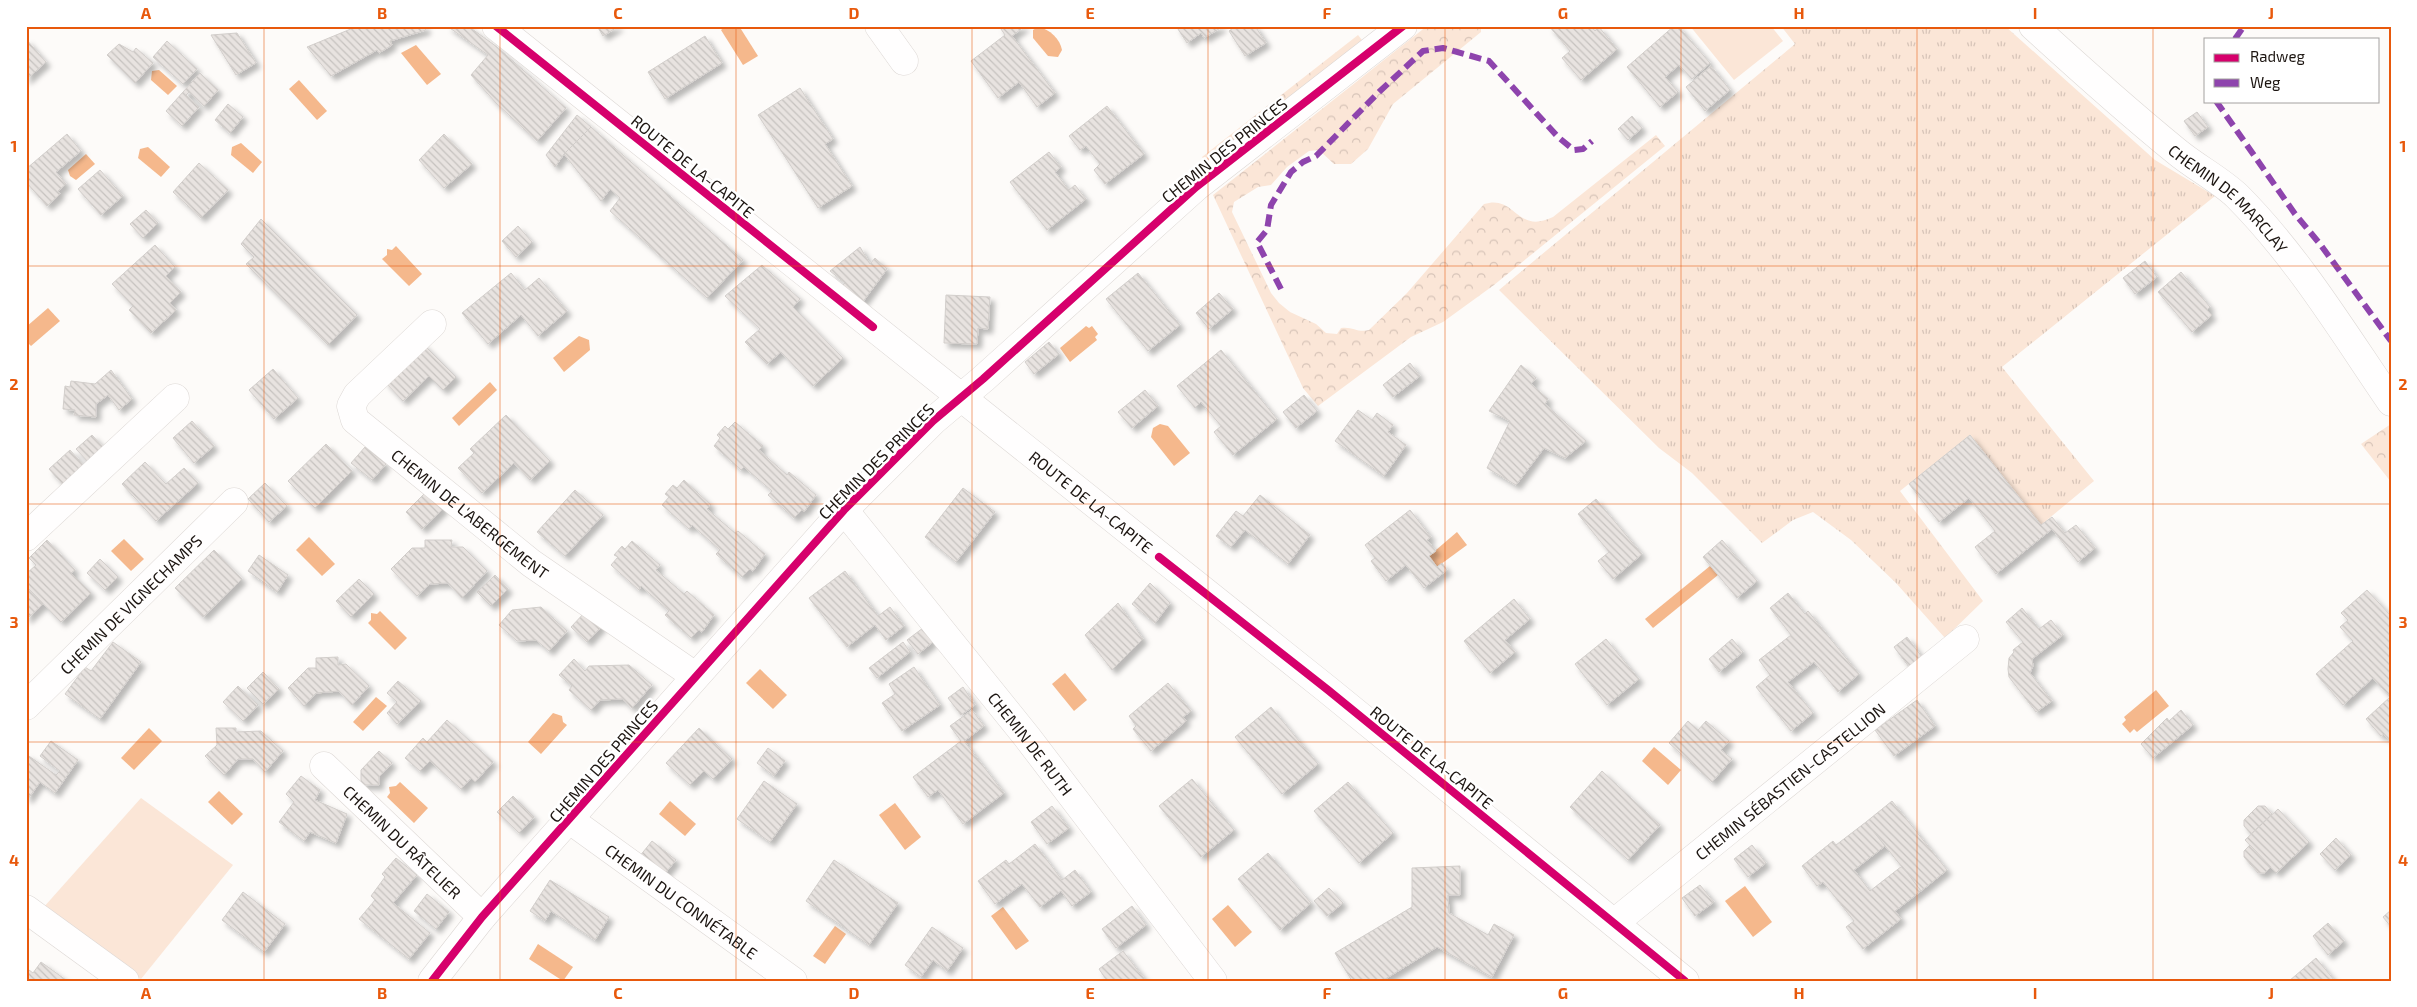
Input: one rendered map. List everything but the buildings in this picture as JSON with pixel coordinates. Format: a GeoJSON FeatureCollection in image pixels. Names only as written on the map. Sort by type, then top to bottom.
{"type":"FeatureCollection","features":[{"type":"Feature","properties":{"kind":"street","name":"ROUTE DE LA-CAPITE"},"geometry":{"type":"LineString","coordinates":[[496,26],[1328,690],[1685,981]]}},
{"type":"Feature","properties":{"kind":"street"},"geometry":{"type":"LineString","coordinates":[[879,26],[904,61]]}},
{"type":"Feature","properties":{"kind":"street","name":"CHEMIN DES PRINCES"},"geometry":{"type":"LineString","coordinates":[[432,981],[482,917],[844,510],[933,421],[1196,187],[1403,26]]}},
{"type":"Feature","properties":{"kind":"street","name":"CHEMIN DE MARCLAY"},"geometry":{"type":"LineString","coordinates":[[2033,26],[2103,91],[2195,167],[2234,194],[2263,223],[2320,299],[2391,402]]}},
{"type":"Feature","properties":{"kind":"street","name":"CHEMIN DE L'ABERGEMENT"},"geometry":{"type":"LineString","coordinates":[[432,324],[357,395],[351,406],[355,420],[531,563],[696,676]]}},
{"type":"Feature","properties":{"kind":"street"},"geometry":{"type":"LineString","coordinates":[[26,536],[175,398]]}},
{"type":"Feature","properties":{"kind":"street","name":"CHEMIN DE VIGNECHAMPS"},"geometry":{"type":"LineString","coordinates":[[26,706],[234,502]]}},
{"type":"Feature","properties":{"kind":"street","name":"CHEMIN DE RUTH"},"geometry":{"type":"LineString","coordinates":[[844,510],[1027,736],[1213,981]]}},
{"type":"Feature","properties":{"kind":"street","name":"CHEMIN SÉBASTIEN-CASTELLION"},"geometry":{"type":"LineString","coordinates":[[1614,923],[1965,639]]}},
{"type":"Feature","properties":{"kind":"street","name":"CHEMIN DU RÂTELIER"},"geometry":{"type":"LineString","coordinates":[[324,766],[482,917]]}},
{"type":"Feature","properties":{"kind":"street","name":"CHEMIN DU CONNÉTABLE"},"geometry":{"type":"LineString","coordinates":[[570,820],[793,981]]}},
{"type":"Feature","properties":{"kind":"street"},"geometry":{"type":"LineString","coordinates":[[26,909],[125,981]]}},
{"type":"Feature","properties":{"kind":"green space"},"geometry":{"type":"Polygon","coordinates":[[[1427,26],[1481,26],[1481,32],[1393,104],[1368,149],[1351,164],[1334,164],[1319,150],[1309,151],[1287,167],[1271,185],[1258,187],[1234,202],[1232,212],[1271,293],[1290,312],[1316,324],[1326,333],[1337,334],[1341,328],[1369,330],[1407,293],[1484,204],[1495,202],[1503,204],[1523,218],[1531,221],[1541,221],[1553,217],[1656,135],[1665,146],[1494,285],[1443,322],[1411,337],[1318,406],[1303,388],[1213,195],[1427,26]]]}},
{"type":"Feature","properties":{"kind":"green space"},"geometry":{"type":"Polygon","coordinates":[[[1690,26],[1771,26],[1783,41],[1734,80],[1690,26]]]}},
{"type":"Feature","properties":{"kind":"green space"},"geometry":{"type":"Polygon","coordinates":[[[1781,26],[2005,26],[2155,160],[2215,196],[2002,367],[2094,481],[2041,525],[1970,435],[1900,491],[1983,601],[1945,638],[1896,583],[1851,540],[1813,512],[1793,520],[1762,543],[1692,473],[1659,448],[1499,290],[1795,44],[1781,26]]]}},
{"type":"Feature","properties":{"kind":"green space"},"geometry":{"type":"Polygon","coordinates":[[[1358,35],[1366,45],[1209,166],[1202,157],[1358,35]]]}},
{"type":"Feature","properties":{"kind":"green space"},"geometry":{"type":"Polygon","coordinates":[[[2391,424],[2391,482],[2361,444],[2391,424]]]}},
{"type":"Feature","properties":{"kind":"green space"},"geometry":{"type":"Polygon","coordinates":[[[141,798],[233,865],[141,979],[43,908],[141,798]]]}},
{"type":"Feature","properties":{"kind":"shaded area"},"geometry":{"type":"Polygon","coordinates":[[[726,26],[739,26],[758,56],[743,65],[721,30],[726,26]]]}},
{"type":"Feature","properties":{"kind":"shaded area"},"geometry":{"type":"Polygon","coordinates":[[[1038,27],[1047,30],[1057,38],[1062,50],[1058,57],[1048,56],[1033,38],[1033,30],[1038,27]]]}},
{"type":"Feature","properties":{"kind":"shaded area"},"geometry":{"type":"Polygon","coordinates":[[[416,45],[441,74],[427,85],[401,53],[416,45]]]}},
{"type":"Feature","properties":{"kind":"shaded area"},"geometry":{"type":"Polygon","coordinates":[[[159,70],[177,86],[168,95],[151,80],[152,71],[159,70]]]}},
{"type":"Feature","properties":{"kind":"shaded area"},"geometry":{"type":"Polygon","coordinates":[[[299,80],[327,111],[317,120],[289,89],[299,80]]]}},
{"type":"Feature","properties":{"kind":"shaded area"},"geometry":{"type":"Polygon","coordinates":[[[241,143],[262,162],[253,173],[231,155],[232,147],[241,143]]]}},
{"type":"Feature","properties":{"kind":"shaded area"},"geometry":{"type":"Polygon","coordinates":[[[148,147],[170,167],[161,177],[138,158],[140,149],[148,147]]]}},
{"type":"Feature","properties":{"kind":"shaded area"},"geometry":{"type":"Polygon","coordinates":[[[86,154],[95,164],[76,180],[70,176],[68,170],[86,154]]]}},
{"type":"Feature","properties":{"kind":"shaded area"},"geometry":{"type":"Polygon","coordinates":[[[396,246],[422,274],[409,286],[382,259],[387,255],[387,249],[392,250],[396,246]]]}},
{"type":"Feature","properties":{"kind":"shaded area"},"geometry":{"type":"Polygon","coordinates":[[[48,308],[60,321],[31,346],[26,341],[26,327],[48,308]]]}},
{"type":"Feature","properties":{"kind":"shaded area"},"geometry":{"type":"Polygon","coordinates":[[[1086,326],[1089,328],[1092,326],[1098,334],[1095,337],[1097,340],[1070,362],[1060,348],[1086,326]]]}},
{"type":"Feature","properties":{"kind":"shaded area"},"geometry":{"type":"Polygon","coordinates":[[[579,336],[589,340],[590,350],[564,372],[553,358],[579,336]]]}},
{"type":"Feature","properties":{"kind":"shaded area"},"geometry":{"type":"Polygon","coordinates":[[[490,382],[497,390],[459,426],[452,418],[490,382]]]}},
{"type":"Feature","properties":{"kind":"shaded area"},"geometry":{"type":"Polygon","coordinates":[[[1160,424],[1168,426],[1190,453],[1174,466],[1151,437],[1153,428],[1160,424]]]}},
{"type":"Feature","properties":{"kind":"shaded area"},"geometry":{"type":"Polygon","coordinates":[[[1457,532],[1467,545],[1437,567],[1429,556],[1457,532]]]}},
{"type":"Feature","properties":{"kind":"shaded area"},"geometry":{"type":"Polygon","coordinates":[[[309,537],[335,564],[322,576],[296,550],[309,537]]]}},
{"type":"Feature","properties":{"kind":"shaded area"},"geometry":{"type":"Polygon","coordinates":[[[124,539],[144,559],[131,571],[111,551],[124,539]]]}},
{"type":"Feature","properties":{"kind":"shaded area"},"geometry":{"type":"Polygon","coordinates":[[[1710,566],[1718,575],[1653,628],[1645,619],[1710,566]]]}},
{"type":"Feature","properties":{"kind":"shaded area"},"geometry":{"type":"Polygon","coordinates":[[[380,611],[407,638],[395,650],[368,623],[371,620],[371,613],[377,614],[380,611]]]}},
{"type":"Feature","properties":{"kind":"shaded area"},"geometry":{"type":"Polygon","coordinates":[[[760,669],[787,695],[773,709],[746,683],[760,669]]]}},
{"type":"Feature","properties":{"kind":"shaded area"},"geometry":{"type":"Polygon","coordinates":[[[1065,673],[1087,700],[1074,711],[1052,684],[1065,673]]]}},
{"type":"Feature","properties":{"kind":"shaded area"},"geometry":{"type":"Polygon","coordinates":[[[2156,690],[2169,706],[2137,732],[2134,729],[2130,733],[2122,724],[2126,720],[2124,717],[2156,690]]]}},
{"type":"Feature","properties":{"kind":"shaded area"},"geometry":{"type":"Polygon","coordinates":[[[376,697],[387,706],[363,731],[353,722],[376,697]]]}},
{"type":"Feature","properties":{"kind":"shaded area"},"geometry":{"type":"Polygon","coordinates":[[[553,713],[562,716],[563,722],[567,725],[541,754],[528,742],[553,713]]]}},
{"type":"Feature","properties":{"kind":"shaded area"},"geometry":{"type":"Polygon","coordinates":[[[149,728],[162,741],[134,770],[121,758],[149,728]]]}},
{"type":"Feature","properties":{"kind":"shaded area"},"geometry":{"type":"Polygon","coordinates":[[[1654,747],[1681,770],[1668,785],[1642,761],[1654,747]]]}},
{"type":"Feature","properties":{"kind":"shaded area"},"geometry":{"type":"Polygon","coordinates":[[[400,782],[428,808],[414,823],[387,797],[390,793],[389,787],[396,786],[400,782]]]}},
{"type":"Feature","properties":{"kind":"shaded area"},"geometry":{"type":"Polygon","coordinates":[[[219,791],[243,814],[232,825],[208,802],[219,791]]]}},
{"type":"Feature","properties":{"kind":"shaded area"},"geometry":{"type":"Polygon","coordinates":[[[670,801],[696,824],[685,836],[659,814],[670,801]]]}},
{"type":"Feature","properties":{"kind":"shaded area"},"geometry":{"type":"Polygon","coordinates":[[[895,803],[921,837],[905,850],[879,815],[895,803]]]}},
{"type":"Feature","properties":{"kind":"shaded area"},"geometry":{"type":"Polygon","coordinates":[[[1745,886],[1772,922],[1753,937],[1725,901],[1745,886]]]}},
{"type":"Feature","properties":{"kind":"shaded area"},"geometry":{"type":"Polygon","coordinates":[[[1228,905],[1252,932],[1235,947],[1212,919],[1228,905]]]}},
{"type":"Feature","properties":{"kind":"shaded area"},"geometry":{"type":"Polygon","coordinates":[[[1003,907],[1029,941],[1016,950],[991,916],[1003,907]]]}},
{"type":"Feature","properties":{"kind":"shaded area"},"geometry":{"type":"Polygon","coordinates":[[[835,926],[846,934],[825,964],[813,956],[835,926]]]}},
{"type":"Feature","properties":{"kind":"shaded area"},"geometry":{"type":"Polygon","coordinates":[[[538,944],[573,967],[563,981],[529,959],[538,944]]]}},
{"type":"Feature","properties":{"kind":"marked path"},"geometry":{"type":"LineString","coordinates":[[2236,38],[2244,26]]}},
{"type":"Feature","properties":{"kind":"marked path"},"geometry":{"type":"LineString","coordinates":[[1281,289],[1257,242],[1267,230],[1271,205],[1291,172],[1303,162],[1316,156],[1379,92],[1423,51],[1443,48],[1489,61],[1558,137],[1574,150],[1583,149],[1592,141]]}},
{"type":"Feature","properties":{"kind":"marked path"},"geometry":{"type":"LineString","coordinates":[[2217,102],[2295,214],[2320,244],[2391,341]]}},
{"type":"Feature","properties":{"kind":"cycle path"},"geometry":{"type":"LineString","coordinates":[[496,26],[873,327]]}},
{"type":"Feature","properties":{"kind":"cycle path"},"geometry":{"type":"LineString","coordinates":[[432,981],[482,917],[844,510],[933,421],[983,379],[1196,187],[1403,26]]}},
{"type":"Feature","properties":{"kind":"cycle path"},"geometry":{"type":"LineString","coordinates":[[1159,557],[1328,690],[1685,981]]}}]}
